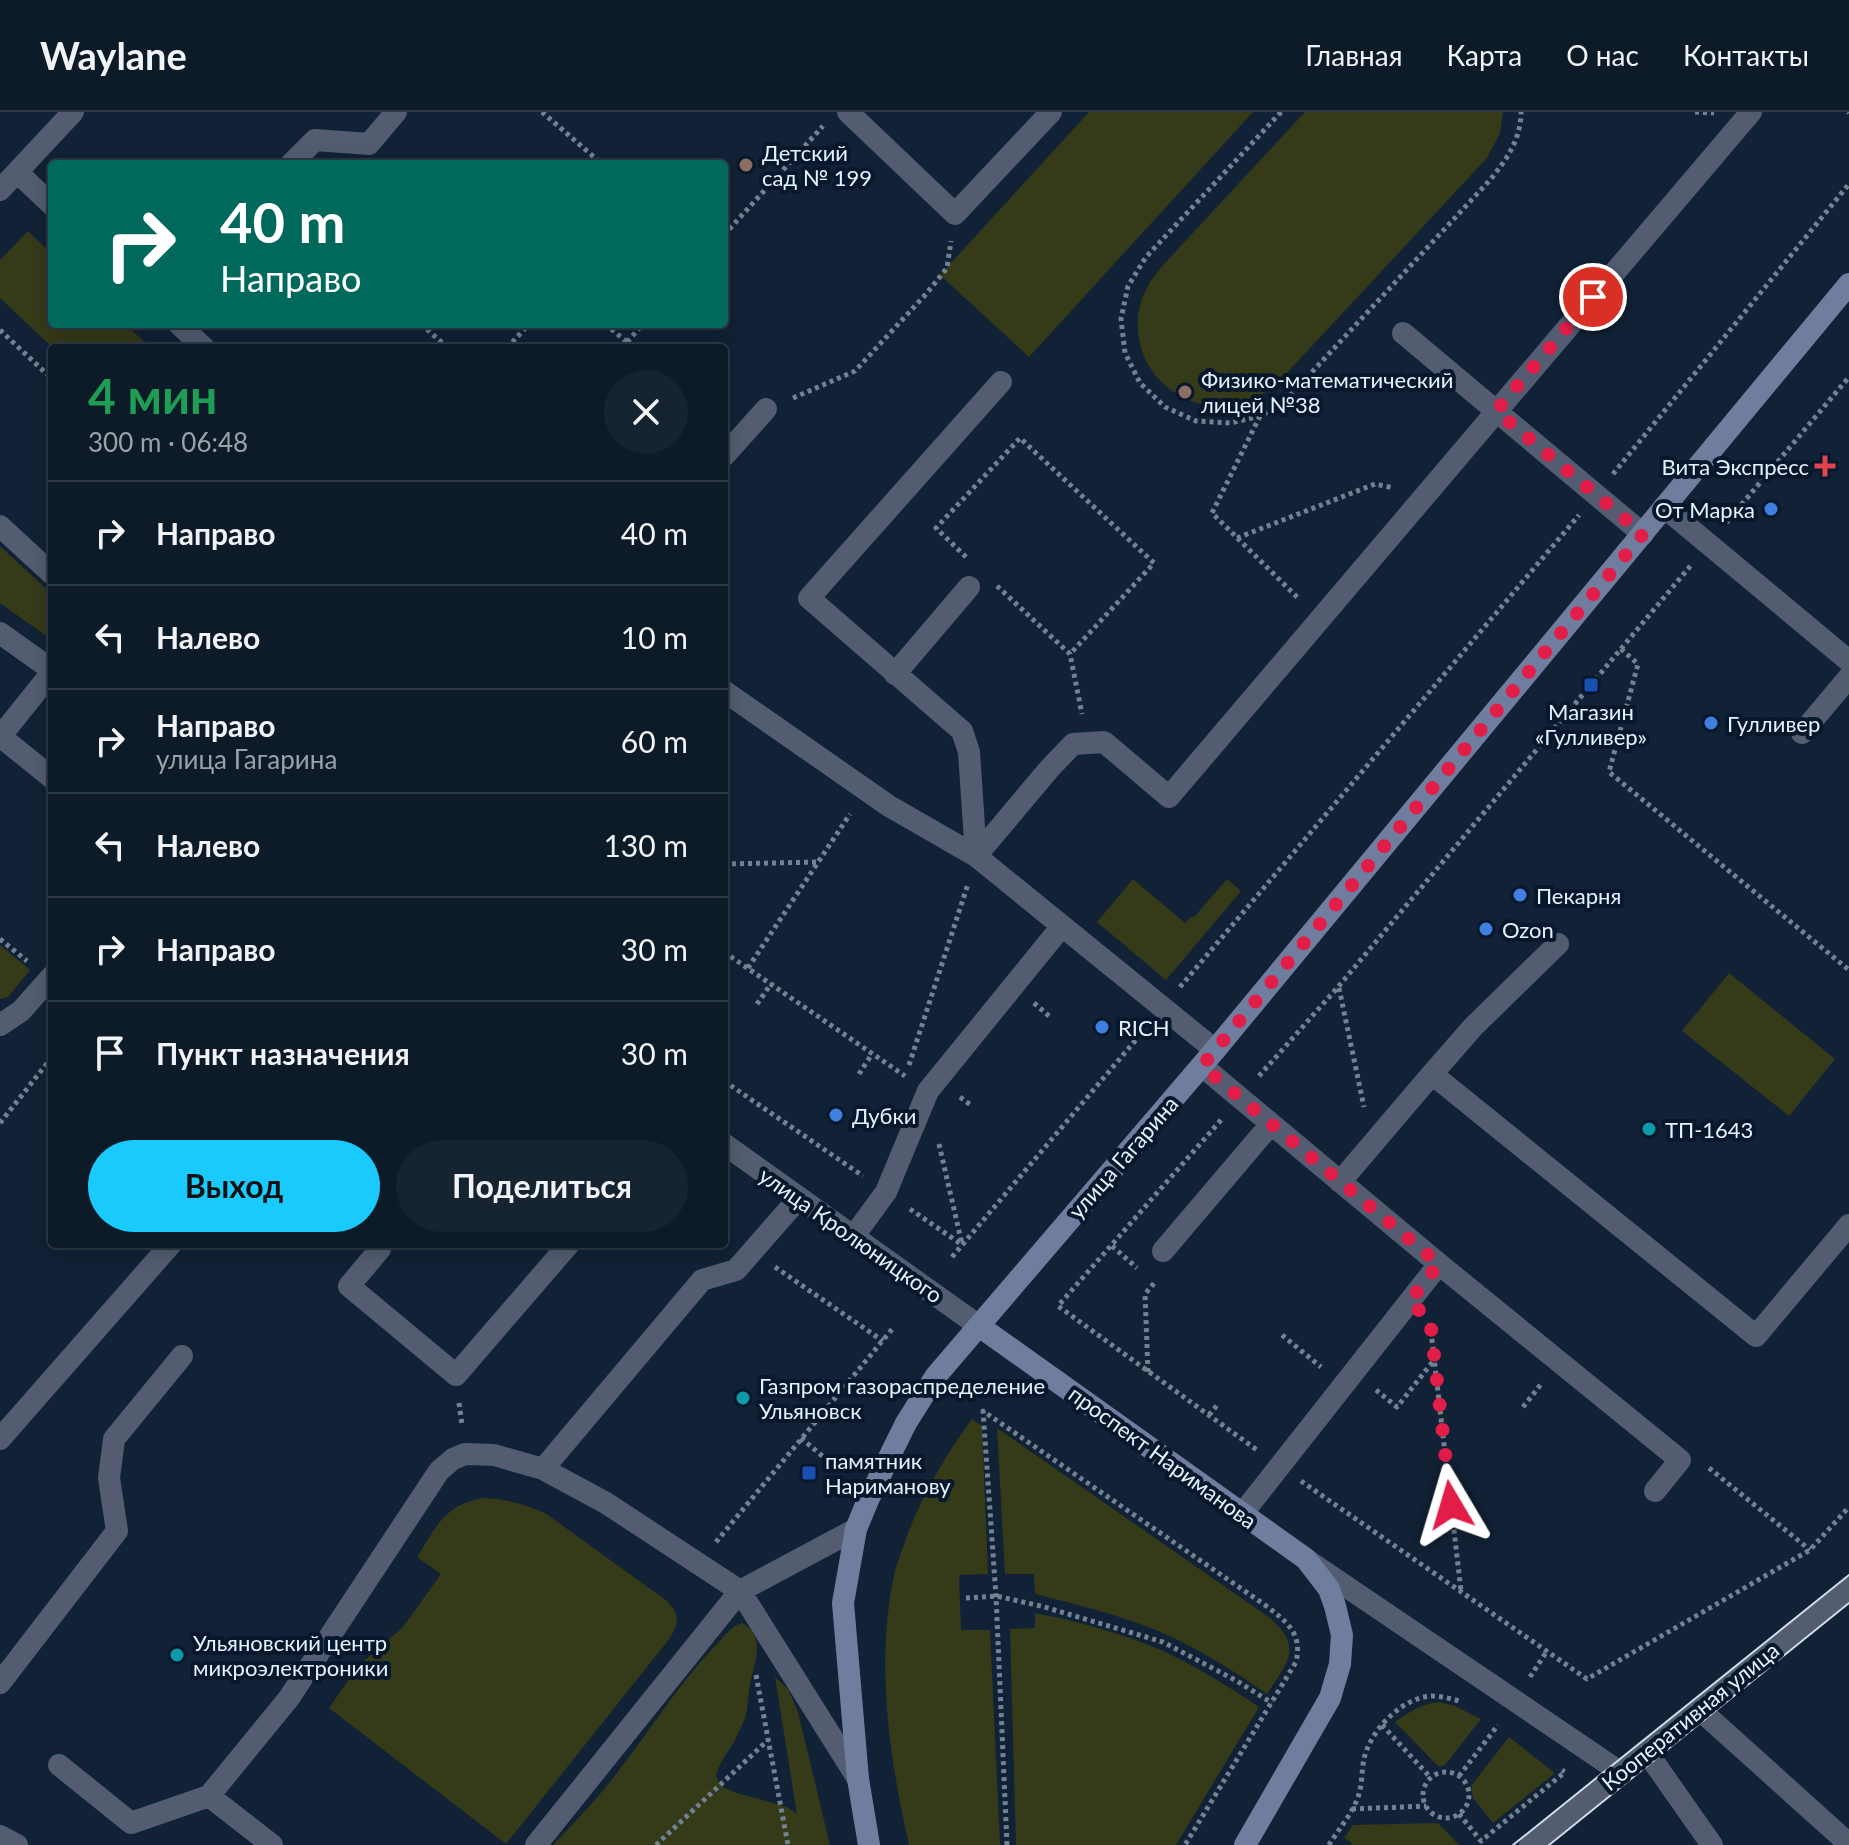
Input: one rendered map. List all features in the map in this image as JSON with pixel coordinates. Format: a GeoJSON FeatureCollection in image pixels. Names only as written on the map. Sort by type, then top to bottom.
{"type":"FeatureCollection","features":[{"type":"Feature","properties":{"kind":"main road","name":"улица Гагарина"},"geometry":{"type":"LineString","coordinates":[[979,1326],[1208,1058],[1849,284]]}},
{"type":"Feature","properties":{"kind":"main road","name":"проспект Нариманова"},"geometry":{"type":"LineString","coordinates":[[979,1326],[1306,1559],[1329,1589],[1342,1635],[1340,1664],[1330,1698],[1245,1845]]}},
{"type":"Feature","properties":{"kind":"main road"},"geometry":{"type":"LineString","coordinates":[[869,1845],[858,1779],[843,1603],[856,1529],[873,1487],[919,1399],[979,1326]]}},
{"type":"Feature","properties":{"kind":"street"},"geometry":{"type":"LineString","coordinates":[[295,160],[315,140],[369,144],[396,112]]}},
{"type":"Feature","properties":{"kind":"street"},"geometry":{"type":"LineString","coordinates":[[848,112],[955,214],[1051,112]]}},
{"type":"Feature","properties":{"kind":"street"},"geometry":{"type":"LineString","coordinates":[[976,856],[1073,744],[1104,742],[1169,797],[1751,112]]}},
{"type":"Feature","properties":{"kind":"street"},"geometry":{"type":"LineString","coordinates":[[0,190],[58,117]]}},
{"type":"Feature","properties":{"kind":"street"},"geometry":{"type":"LineString","coordinates":[[17,172],[48,201]]}},
{"type":"Feature","properties":{"kind":"street"},"geometry":{"type":"LineString","coordinates":[[183,328],[200,344]]}},
{"type":"Feature","properties":{"kind":"street"},"geometry":{"type":"LineString","coordinates":[[1403,333],[1643,534]]}},
{"type":"Feature","properties":{"kind":"street"},"geometry":{"type":"LineString","coordinates":[[976,856],[969,752],[962,731],[809,598],[1001,382]]}},
{"type":"Feature","properties":{"kind":"street"},"geometry":{"type":"LineString","coordinates":[[728,452],[766,409]]}},
{"type":"Feature","properties":{"kind":"street"},"geometry":{"type":"LineString","coordinates":[[1664,507],[1849,661]]}},
{"type":"Feature","properties":{"kind":"street"},"geometry":{"type":"LineString","coordinates":[[0,526],[48,570]]}},
{"type":"Feature","properties":{"kind":"street"},"geometry":{"type":"LineString","coordinates":[[895,674],[969,587]]}},
{"type":"Feature","properties":{"kind":"street"},"geometry":{"type":"LineString","coordinates":[[0,633],[48,668]]}},
{"type":"Feature","properties":{"kind":"street"},"geometry":{"type":"LineString","coordinates":[[48,676],[0,736],[48,775]]}},
{"type":"Feature","properties":{"kind":"street"},"geometry":{"type":"LineString","coordinates":[[1802,733],[1849,677]]}},
{"type":"Feature","properties":{"kind":"street"},"geometry":{"type":"LineString","coordinates":[[728,694],[889,806],[976,856],[1163,1008],[1240,1099],[1680,1460],[1655,1491]]}},
{"type":"Feature","properties":{"kind":"street"},"geometry":{"type":"LineString","coordinates":[[853,1237],[886,1192],[928,1091],[1062,926]]}},
{"type":"Feature","properties":{"kind":"street"},"geometry":{"type":"LineString","coordinates":[[1340,1182],[1473,1027],[1558,944]]}},
{"type":"Feature","properties":{"kind":"street"},"geometry":{"type":"LineString","coordinates":[[0,1025],[21,1011],[44,972]]}},
{"type":"Feature","properties":{"kind":"street"},"geometry":{"type":"LineString","coordinates":[[1432,1074],[1756,1336],[1849,1225]]}},
{"type":"Feature","properties":{"kind":"street"},"geometry":{"type":"LineString","coordinates":[[1163,1251],[1271,1124]]}},
{"type":"Feature","properties":{"kind":"street","name":"улица Кролюницкого"},"geometry":{"type":"LineString","coordinates":[[728,1147],[979,1326]]}},
{"type":"Feature","properties":{"kind":"street"},"geometry":{"type":"LineString","coordinates":[[543,1469],[702,1280],[736,1270],[799,1198]]}},
{"type":"Feature","properties":{"kind":"street"},"geometry":{"type":"LineString","coordinates":[[0,1439],[167,1248]]}},
{"type":"Feature","properties":{"kind":"street"},"geometry":{"type":"LineString","coordinates":[[379,1248],[349,1286],[456,1375],[566,1248]]}},
{"type":"Feature","properties":{"kind":"street"},"geometry":{"type":"LineString","coordinates":[[1242,1514],[1439,1264]]}},
{"type":"Feature","properties":{"kind":"street"},"geometry":{"type":"LineString","coordinates":[[0,1683],[117,1531],[109,1478],[114,1439],[182,1356]]}},
{"type":"Feature","properties":{"kind":"street"},"geometry":{"type":"LineString","coordinates":[[59,1765],[131,1823],[209,1796],[289,1698],[439,1471],[465,1454],[494,1455],[543,1469],[606,1503],[740,1591],[858,1779]]}},
{"type":"Feature","properties":{"kind":"street"},"geometry":{"type":"LineString","coordinates":[[536,1845],[740,1591],[856,1529]]}},
{"type":"Feature","properties":{"kind":"street"},"geometry":{"type":"LineString","coordinates":[[1306,1559],[1620,1772]]}},
{"type":"Feature","properties":{"kind":"street","name":"Кооперативная улица"},"geometry":{"type":"LineString","coordinates":[[1530,1845],[1849,1588]]}},
{"type":"Feature","properties":{"kind":"street"},"geometry":{"type":"LineString","coordinates":[[1699,1709],[1849,1844]]}},
{"type":"Feature","properties":{"kind":"street"},"geometry":{"type":"LineString","coordinates":[[1646,1751],[1712,1845]]}},
{"type":"Feature","properties":{"kind":"street"},"geometry":{"type":"LineString","coordinates":[[209,1796],[272,1845]]}},
{"type":"Feature","properties":{"kind":"street"},"geometry":{"type":"LineString","coordinates":[[0,1836],[17,1845]]}},
{"type":"Feature","properties":{"kind":"path"},"geometry":{"type":"LineString","coordinates":[[542,112],[597,160]]}},
{"type":"Feature","properties":{"kind":"path"},"geometry":{"type":"LineString","coordinates":[[1281,112],[1146,257],[1128,286],[1121,319],[1125,353],[1140,383],[1165,407],[1196,421],[1230,423],[1261,416],[1287,399],[1490,180],[1510,155],[1521,125],[1521,112]]}},
{"type":"Feature","properties":{"kind":"path"},"geometry":{"type":"LineString","coordinates":[[728,231],[826,123]]}},
{"type":"Feature","properties":{"kind":"path"},"geometry":{"type":"LineString","coordinates":[[952,1257],[1596,495],[1849,184]]}},
{"type":"Feature","properties":{"kind":"path"},"geometry":{"type":"LineString","coordinates":[[766,409],[855,371],[947,268]]}},
{"type":"Feature","properties":{"kind":"path"},"geometry":{"type":"LineString","coordinates":[[426,328],[444,344]]}},
{"type":"Feature","properties":{"kind":"path"},"geometry":{"type":"LineString","coordinates":[[511,344],[525,328]]}},
{"type":"Feature","properties":{"kind":"path"},"geometry":{"type":"LineString","coordinates":[[610,328],[627,342],[639,328]]}},
{"type":"Feature","properties":{"kind":"path"},"geometry":{"type":"LineString","coordinates":[[0,330],[48,375]]}},
{"type":"Feature","properties":{"kind":"path"},"geometry":{"type":"LineString","coordinates":[[1058,1306],[1338,987],[1849,377]]}},
{"type":"Feature","properties":{"kind":"path"},"geometry":{"type":"LineString","coordinates":[[1261,416],[1212,513],[1319,620]]}},
{"type":"Feature","properties":{"kind":"path"},"geometry":{"type":"LineString","coordinates":[[969,560],[936,528],[1020,438],[1154,563],[1070,654]]}},
{"type":"Feature","properties":{"kind":"path"},"geometry":{"type":"LineString","coordinates":[[1237,538],[1375,484],[1425,495]]}},
{"type":"Feature","properties":{"kind":"path"},"geometry":{"type":"LineString","coordinates":[[992,581],[1070,654],[1088,743]]}},
{"type":"Feature","properties":{"kind":"path"},"geometry":{"type":"LineString","coordinates":[[1621,649],[1638,664],[1609,772],[1849,970]]}},
{"type":"Feature","properties":{"kind":"path"},"geometry":{"type":"LineString","coordinates":[[748,968],[866,789]]}},
{"type":"Feature","properties":{"kind":"path"},"geometry":{"type":"LineString","coordinates":[[728,955],[906,1077],[976,856]]}},
{"type":"Feature","properties":{"kind":"path"},"geometry":{"type":"LineString","coordinates":[[728,864],[818,862]]}},
{"type":"Feature","properties":{"kind":"path"},"geometry":{"type":"LineString","coordinates":[[0,939],[44,972]]}},
{"type":"Feature","properties":{"kind":"path"},"geometry":{"type":"LineString","coordinates":[[757,1004],[771,984]]}},
{"type":"Feature","properties":{"kind":"path"},"geometry":{"type":"LineString","coordinates":[[1338,987],[1372,1144]]}},
{"type":"Feature","properties":{"kind":"path"},"geometry":{"type":"LineString","coordinates":[[859,1074],[872,1054]]}},
{"type":"Feature","properties":{"kind":"path"},"geometry":{"type":"LineString","coordinates":[[0,1123],[48,1062]]}},
{"type":"Feature","properties":{"kind":"path"},"geometry":{"type":"LineString","coordinates":[[728,1084],[962,1245]]}},
{"type":"Feature","properties":{"kind":"path"},"geometry":{"type":"LineString","coordinates":[[928,1091],[962,1245]]}},
{"type":"Feature","properties":{"kind":"path"},"geometry":{"type":"LineString","coordinates":[[752,1251],[883,1341]]}},
{"type":"Feature","properties":{"kind":"path"},"geometry":{"type":"LineString","coordinates":[[1148,1372],[1145,1294],[1155,1282]]}},
{"type":"Feature","properties":{"kind":"path"},"geometry":{"type":"LineString","coordinates":[[1409,1302],[1430,1319],[1462,1592],[1587,1679],[1810,1550],[1849,1507]]}},
{"type":"Feature","properties":{"kind":"path"},"geometry":{"type":"LineString","coordinates":[[697,1564],[893,1328]]}},
{"type":"Feature","properties":{"kind":"path"},"geometry":{"type":"LineString","coordinates":[[1282,1335],[1331,1375]]}},
{"type":"Feature","properties":{"kind":"path"},"geometry":{"type":"LineString","coordinates":[[1354,1372],[1397,1407],[1434,1360]]}},
{"type":"Feature","properties":{"kind":"path"},"geometry":{"type":"LineString","coordinates":[[456,1375],[465,1454]]}},
{"type":"Feature","properties":{"kind":"path"},"geometry":{"type":"LineString","coordinates":[[1209,1415],[1218,1404]]}},
{"type":"Feature","properties":{"kind":"path"},"geometry":{"type":"LineString","coordinates":[[1007,1845],[996,1596],[983,1411],[1291,1626],[1296,1637],[1296,1662],[1185,1845]]}},
{"type":"Feature","properties":{"kind":"path"},"geometry":{"type":"LineString","coordinates":[[801,1438],[827,1460]]}},
{"type":"Feature","properties":{"kind":"path"},"geometry":{"type":"LineString","coordinates":[[1701,1461],[1810,1550]]}},
{"type":"Feature","properties":{"kind":"path"},"geometry":{"type":"LineString","coordinates":[[966,1598],[996,1596],[1055,1609],[1163,1642],[1272,1703]]}},
{"type":"Feature","properties":{"kind":"path"},"geometry":{"type":"LineString","coordinates":[[754,1665],[788,1845]]}},
{"type":"Feature","properties":{"kind":"path"},"geometry":{"type":"LineString","coordinates":[[1329,1845],[1358,1797],[1365,1756],[1382,1725],[1401,1708],[1421,1698],[1434,1696],[1459,1701],[1473,1708]]}},
{"type":"Feature","properties":{"kind":"path"},"geometry":{"type":"LineString","coordinates":[[1499,1723],[1510,1731]]}},
{"type":"Feature","properties":{"kind":"path"},"geometry":{"type":"LineString","coordinates":[[1382,1725],[1431,1778]]}},
{"type":"Feature","properties":{"kind":"path"},"geometry":{"type":"LineString","coordinates":[[656,1845],[768,1739]]}},
{"type":"Feature","properties":{"kind":"path"},"geometry":{"type":"LineString","coordinates":[[1459,1814],[1481,1841],[1565,1772],[1554,1764]]}},
{"type":"Feature","properties":{"kind":"path"},"geometry":{"type":"LineString","coordinates":[[1452,1773],[1465,1781],[1468,1803],[1459,1814],[1437,1817],[1426,1806],[1424,1791],[1431,1778],[1437,1774],[1452,1773]]}},
{"type":"Feature","properties":{"kind":"path"},"geometry":{"type":"LineString","coordinates":[[1351,1809],[1426,1806]]}},
{"type":"Feature","properties":{"kind":"green space"},"geometry":{"type":"Polygon","coordinates":[[[1089,112],[1253,112],[1029,357],[940,275],[1089,112]]]}},
{"type":"Feature","properties":{"kind":"green space"},"geometry":{"type":"Polygon","coordinates":[[[1305,112],[1503,112],[1500,133],[1487,158],[1284,376],[1260,396],[1243,403],[1207,405],[1189,400],[1173,392],[1160,380],[1141,348],[1138,316],[1144,294],[1164,264],[1305,112]]]}},
{"type":"Feature","properties":{"kind":"green space"},"geometry":{"type":"Polygon","coordinates":[[[28,231],[48,250],[48,328],[129,328],[147,344],[49,344],[0,298],[0,260],[28,231]]]}},
{"type":"Feature","properties":{"kind":"green space"},"geometry":{"type":"Polygon","coordinates":[[[0,546],[48,590],[48,637],[0,603],[0,546]]]}},
{"type":"Feature","properties":{"kind":"green space"},"geometry":{"type":"Polygon","coordinates":[[[1133,879],[1185,923],[1227,879],[1241,891],[1166,980],[1097,922],[1133,879]]]}},
{"type":"Feature","properties":{"kind":"green space"},"geometry":{"type":"Polygon","coordinates":[[[0,945],[30,970],[8,997],[0,999],[0,945]]]}},
{"type":"Feature","properties":{"kind":"green space"},"geometry":{"type":"Polygon","coordinates":[[[1729,973],[1835,1059],[1789,1116],[1682,1031],[1729,973]]]}},
{"type":"Feature","properties":{"kind":"green space"},"geometry":{"type":"Polygon","coordinates":[[[972,1419],[982,1426],[988,1574],[959,1575],[961,1630],[990,1630],[1000,1845],[909,1845],[887,1708],[885,1674],[889,1605],[896,1567],[920,1505],[972,1419]]]}},
{"type":"Feature","properties":{"kind":"green space"},"geometry":{"type":"Polygon","coordinates":[[[997,1428],[1270,1618],[1287,1638],[1289,1655],[1267,1694],[1218,1662],[1165,1634],[1117,1616],[1035,1594],[1034,1574],[1005,1574],[997,1428]]]}},
{"type":"Feature","properties":{"kind":"green space"},"geometry":{"type":"Polygon","coordinates":[[[484,1498],[515,1502],[545,1513],[667,1601],[677,1619],[670,1638],[506,1844],[329,1708],[359,1665],[403,1627],[441,1574],[417,1557],[436,1527],[451,1511],[484,1498]]]}},
{"type":"Feature","properties":{"kind":"green space"},"geometry":{"type":"Polygon","coordinates":[[[1035,1613],[1099,1628],[1161,1650],[1259,1707],[1176,1845],[1016,1845],[1010,1629],[1035,1628],[1035,1613]]]}},
{"type":"Feature","properties":{"kind":"green space"},"geometry":{"type":"Polygon","coordinates":[[[742,1623],[750,1628],[757,1642],[756,1659],[745,1718],[716,1776],[722,1787],[787,1807],[797,1814],[775,1677],[788,1689],[798,1712],[830,1845],[553,1845],[611,1780],[692,1672],[729,1631],[742,1623]]]}},
{"type":"Feature","properties":{"kind":"green space"},"geometry":{"type":"Polygon","coordinates":[[[1439,1702],[1481,1719],[1445,1765],[1439,1767],[1395,1722],[1416,1709],[1439,1702]]]}},
{"type":"Feature","properties":{"kind":"green space"},"geometry":{"type":"Polygon","coordinates":[[[1509,1737],[1555,1773],[1493,1823],[1473,1798],[1471,1786],[1509,1737]]]}},
{"type":"Feature","properties":{"kind":"green space"},"geometry":{"type":"Polygon","coordinates":[[[1435,1823],[1459,1845],[1351,1845],[1344,1838],[1353,1825],[1435,1823]]]}},
{"type":"Feature","properties":{"kind":"tram line"},"geometry":{"type":"LineString","coordinates":[[1513,1845],[1849,1575]]}},
{"type":"Feature","properties":{"kind":"tram line"},"geometry":{"type":"LineString","coordinates":[[1549,1845],[1849,1603]]}},
{"type":"Feature","properties":{"kind":"place","name":"Детский сад № 199"},"geometry":{"type":"Point","coordinates":[746,165]}},
{"type":"Feature","properties":{"kind":"place","name":"Физико-математический лицей №38"},"geometry":{"type":"Point","coordinates":[1185,392]}},
{"type":"Feature","properties":{"kind":"place","name":"Вита Экспресс"},"geometry":{"type":"Point","coordinates":[1825,466]}},
{"type":"Feature","properties":{"kind":"place","name":"От Марка"},"geometry":{"type":"Point","coordinates":[1771,509]}},
{"type":"Feature","properties":{"kind":"place","name":"Магазин «Гулливер»"},"geometry":{"type":"Point","coordinates":[1591,685]}},
{"type":"Feature","properties":{"kind":"place","name":"Гулливер"},"geometry":{"type":"Point","coordinates":[1711,723]}},
{"type":"Feature","properties":{"kind":"place","name":"Пекарня"},"geometry":{"type":"Point","coordinates":[1520,895]}},
{"type":"Feature","properties":{"kind":"place","name":"Ozon"},"geometry":{"type":"Point","coordinates":[1486,929]}},
{"type":"Feature","properties":{"kind":"place","name":"RICH"},"geometry":{"type":"Point","coordinates":[1102,1027]}},
{"type":"Feature","properties":{"kind":"place","name":"Дубки"},"geometry":{"type":"Point","coordinates":[836,1115]}},
{"type":"Feature","properties":{"kind":"place","name":"ТП-1643"},"geometry":{"type":"Point","coordinates":[1649,1129]}},
{"type":"Feature","properties":{"kind":"place","name":"Газпром газораспределение Ульяновск"},"geometry":{"type":"Point","coordinates":[743,1398]}},
{"type":"Feature","properties":{"kind":"place","name":"памятник Нариманову"},"geometry":{"type":"Point","coordinates":[809,1473]}},
{"type":"Feature","properties":{"kind":"place","name":"Ульяновский центр микроэлектроники"},"geometry":{"type":"Point","coordinates":[177,1655]}},
{"type":"Feature","properties":{"kind":"route"},"geometry":{"type":"LineString","coordinates":[[1451,1505],[1430,1319],[1409,1302],[1439,1264],[1202,1066],[1643,534],[1496,411],[1593,297]]}}]}
